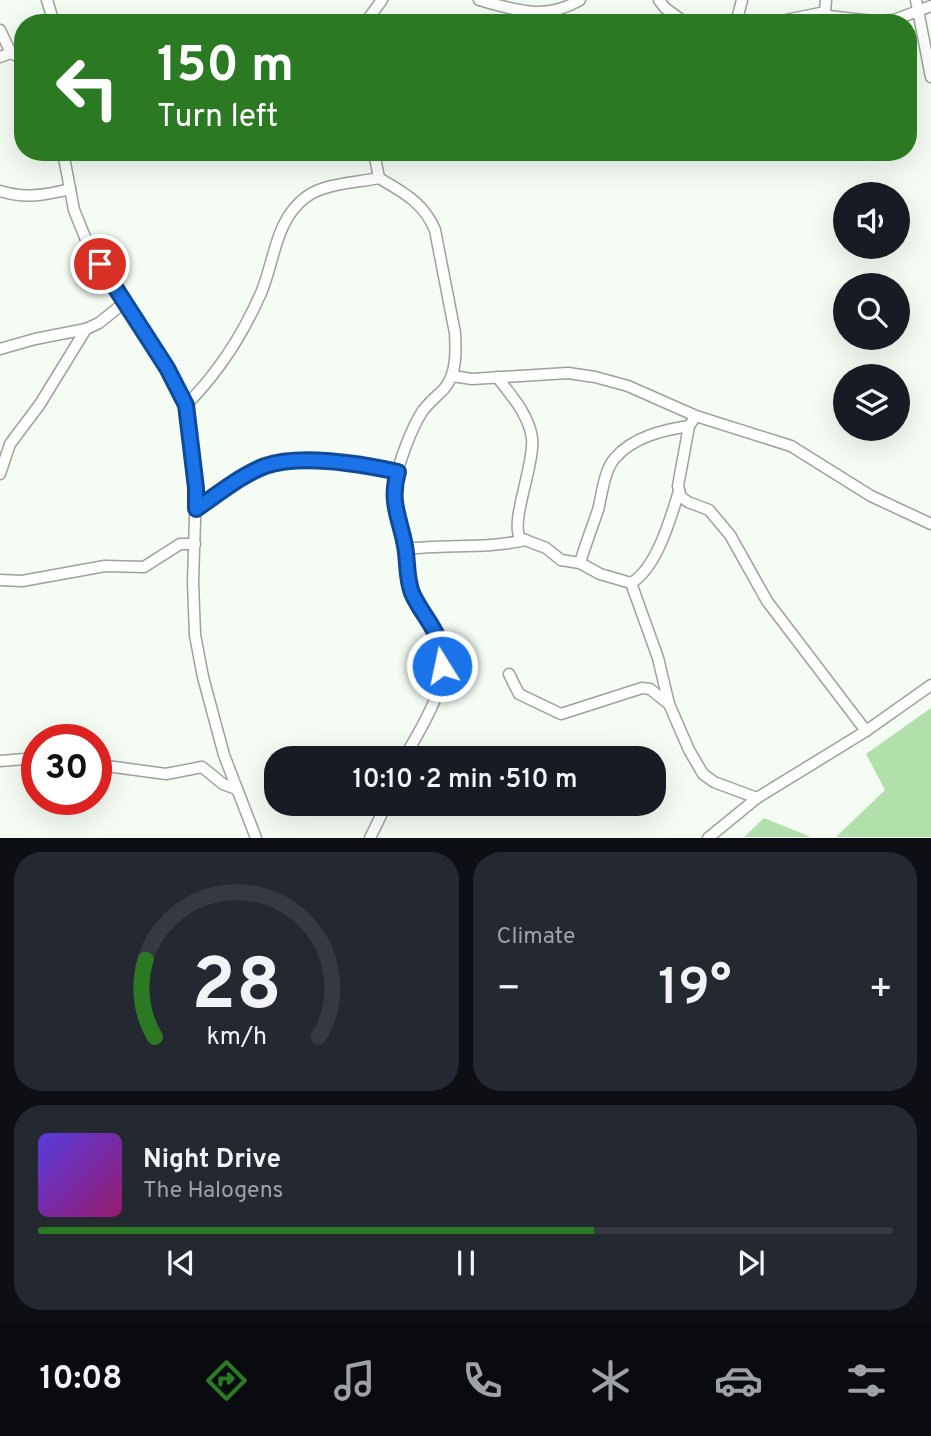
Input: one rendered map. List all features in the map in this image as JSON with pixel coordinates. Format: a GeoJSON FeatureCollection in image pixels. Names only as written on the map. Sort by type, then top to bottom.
{"type":"FeatureCollection","features":[{"type":"Feature","properties":{"kind":"street"},"geometry":{"type":"LineString","coordinates":[[479,0],[530,12],[552,12],[580,0]]}},
{"type":"Feature","properties":{"kind":"street"},"geometry":{"type":"LineString","coordinates":[[659,0],[673,14]]}},
{"type":"Feature","properties":{"kind":"street"},"geometry":{"type":"LineString","coordinates":[[815,14],[825,12],[826,0]]}},
{"type":"Feature","properties":{"kind":"street"},"geometry":{"type":"LineString","coordinates":[[931,6],[918,5],[931,77]]}},
{"type":"Feature","properties":{"kind":"street"},"geometry":{"type":"LineString","coordinates":[[0,30],[14,54]]}},
{"type":"Feature","properties":{"kind":"street"},"geometry":{"type":"LineString","coordinates":[[0,57],[11,52]]}},
{"type":"Feature","properties":{"kind":"street"},"geometry":{"type":"LineString","coordinates":[[65,161],[74,210],[91,252],[167,368],[186,405],[196,488],[193,582],[199,655],[223,755],[256,838]]}},
{"type":"Feature","properties":{"kind":"street"},"geometry":{"type":"LineString","coordinates":[[376,161],[379,178]]}},
{"type":"Feature","properties":{"kind":"street"},"geometry":{"type":"LineString","coordinates":[[186,405],[215,373],[261,294],[282,227],[288,215],[307,196],[323,188],[379,178],[416,202],[429,217],[435,230],[456,333],[456,349],[452,376],[415,423],[398,472],[394,498],[406,549],[406,570],[412,593],[438,635],[443,657],[435,700],[410,746]]}},
{"type":"Feature","properties":{"kind":"street"},"geometry":{"type":"LineString","coordinates":[[0,191],[18,196],[35,196],[70,189]]}},
{"type":"Feature","properties":{"kind":"street"},"geometry":{"type":"LineString","coordinates":[[0,349],[35,339],[86,330],[125,302]]}},
{"type":"Feature","properties":{"kind":"street"},"geometry":{"type":"LineString","coordinates":[[0,474],[9,444],[40,404],[86,330]]}},
{"type":"Feature","properties":{"kind":"street"},"geometry":{"type":"LineString","coordinates":[[452,376],[472,379],[568,373],[628,386],[696,416],[791,446],[872,496],[931,524]]}},
{"type":"Feature","properties":{"kind":"street"},"geometry":{"type":"LineString","coordinates":[[497,377],[524,416],[532,438],[533,454],[516,525],[518,534],[526,541]]}},
{"type":"Feature","properties":{"kind":"street"},"geometry":{"type":"LineString","coordinates":[[631,583],[645,570],[667,529],[679,491],[689,426],[696,416]]}},
{"type":"Feature","properties":{"kind":"street"},"geometry":{"type":"LineString","coordinates":[[579,563],[610,464],[615,457],[656,433],[689,426]]}},
{"type":"Feature","properties":{"kind":"street"},"geometry":{"type":"LineString","coordinates":[[196,509],[262,467],[277,463],[364,464],[398,472]]}},
{"type":"Feature","properties":{"kind":"street"},"geometry":{"type":"LineString","coordinates":[[679,491],[684,500],[709,510],[730,535],[767,601],[866,731]]}},
{"type":"Feature","properties":{"kind":"street"},"geometry":{"type":"LineString","coordinates":[[406,549],[429,546],[486,547],[526,541],[540,545],[561,560],[579,563],[631,583]]}},
{"type":"Feature","properties":{"kind":"street"},"geometry":{"type":"LineString","coordinates":[[0,580],[22,581],[105,566],[144,567],[180,544],[195,544]]}},
{"type":"Feature","properties":{"kind":"street"},"geometry":{"type":"LineString","coordinates":[[631,583],[658,658],[669,704],[689,750],[703,774],[714,782],[757,798]]}},
{"type":"Feature","properties":{"kind":"street"},"geometry":{"type":"LineString","coordinates":[[509,674],[519,694],[561,714],[642,688],[650,690],[669,704]]}},
{"type":"Feature","properties":{"kind":"street"},"geometry":{"type":"LineString","coordinates":[[708,838],[757,798],[866,731],[931,685]]}},
{"type":"Feature","properties":{"kind":"street"},"geometry":{"type":"LineString","coordinates":[[0,761],[21,759]]}},
{"type":"Feature","properties":{"kind":"street"},"geometry":{"type":"LineString","coordinates":[[112,769],[166,774],[202,767],[223,784],[236,789]]}},
{"type":"Feature","properties":{"kind":"street"},"geometry":{"type":"LineString","coordinates":[[370,838],[381,816]]}},
{"type":"Feature","properties":{"kind":"green space"},"geometry":{"type":"Polygon","coordinates":[[[931,708],[931,837],[836,837],[885,790],[866,754],[931,708]]]}},
{"type":"Feature","properties":{"kind":"green space"},"geometry":{"type":"Polygon","coordinates":[[[764,818],[811,837],[744,837],[764,818]]]}},
{"type":"Feature","properties":{"kind":"route"},"geometry":{"type":"LineString","coordinates":[[100,264],[167,368],[186,405],[196,509],[262,467],[277,463],[293,461],[364,464],[398,472],[394,498],[406,549],[408,580],[419,607],[438,635],[443,657],[442,666]]}}]}
